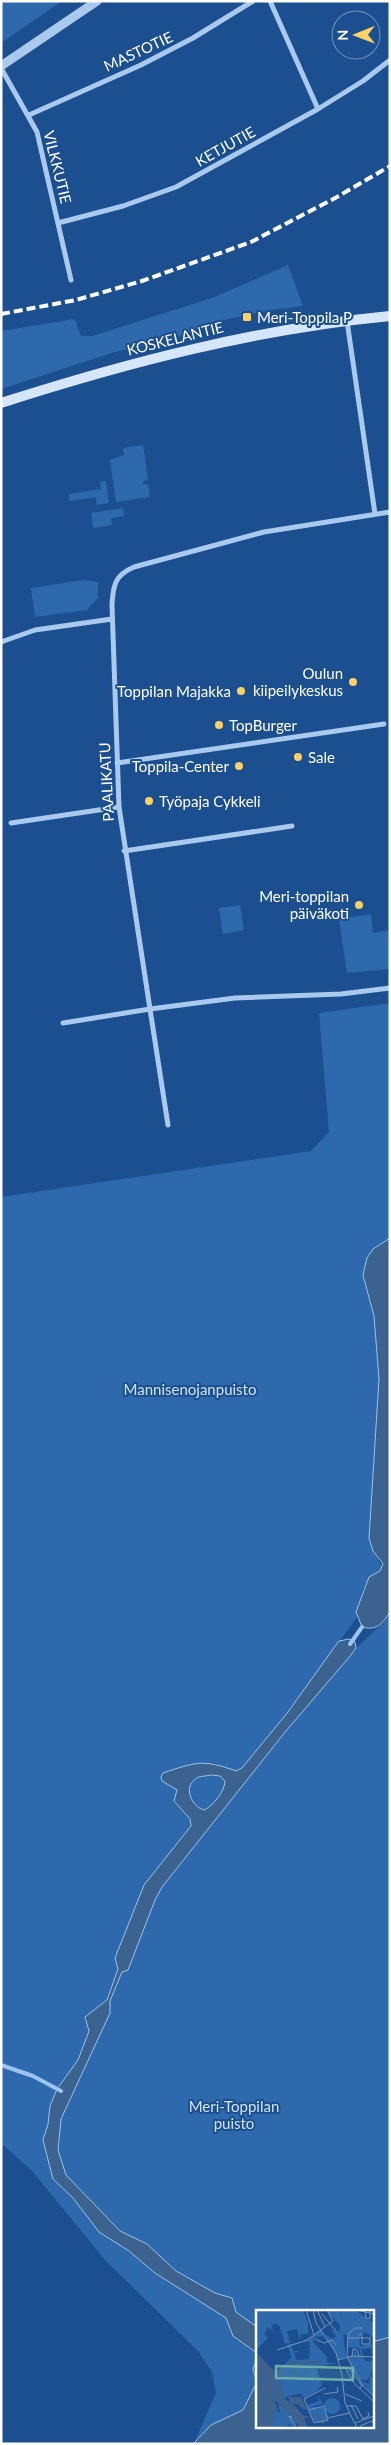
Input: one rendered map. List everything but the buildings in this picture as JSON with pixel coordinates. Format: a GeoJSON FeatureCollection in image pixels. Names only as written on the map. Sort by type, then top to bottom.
{"type":"FeatureCollection","features":[{"type":"Feature","properties":{"kind":"main road","name":"KOSKELANTIE"},"geometry":{"type":"LineString","coordinates":[[1,403],[67,382],[201,346],[250,335],[346,320],[390,316]]}},
{"type":"Feature","properties":{"kind":"street"},"geometry":{"type":"LineString","coordinates":[[1,67],[97,1]]}},
{"type":"Feature","properties":{"kind":"street","name":"MASTOTIE"},"geometry":{"type":"LineString","coordinates":[[29,114],[141,65],[193,38],[253,1]]}},
{"type":"Feature","properties":{"kind":"street"},"geometry":{"type":"LineString","coordinates":[[270,1],[318,108]]}},
{"type":"Feature","properties":{"kind":"street","name":"KETJUTIE"},"geometry":{"type":"LineString","coordinates":[[58,223],[123,206],[176,187],[363,82],[390,60]]}},
{"type":"Feature","properties":{"kind":"street","name":"VILKKUTIE"},"geometry":{"type":"LineString","coordinates":[[1,67],[29,114],[37,132],[71,280]]}},
{"type":"Feature","properties":{"kind":"street"},"geometry":{"type":"LineString","coordinates":[[346,320],[375,514]]}},
{"type":"Feature","properties":{"kind":"street","name":"PAALIKATU"},"geometry":{"type":"LineString","coordinates":[[168,1125],[124,851],[119,807],[112,619],[114,583],[117,577],[128,570],[264,532],[390,512]]}},
{"type":"Feature","properties":{"kind":"street"},"geometry":{"type":"LineString","coordinates":[[1,642],[35,630],[112,619]]}},
{"type":"Feature","properties":{"kind":"street"},"geometry":{"type":"LineString","coordinates":[[117,764],[384,724]]}},
{"type":"Feature","properties":{"kind":"street"},"geometry":{"type":"LineString","coordinates":[[11,823],[119,807]]}},
{"type":"Feature","properties":{"kind":"street"},"geometry":{"type":"LineString","coordinates":[[124,851],[292,826]]}},
{"type":"Feature","properties":{"kind":"street"},"geometry":{"type":"LineString","coordinates":[[63,1023],[235,998],[341,994],[390,988]]}},
{"type":"Feature","properties":{"kind":"green space"},"geometry":{"type":"Polygon","coordinates":[[[1,1],[62,1],[1,43],[1,1]]]}},
{"type":"Feature","properties":{"kind":"green space"},"geometry":{"type":"Polygon","coordinates":[[[288,265],[303,306],[271,310],[223,320],[185,335],[115,352],[1,389],[1,331],[75,319],[81,336],[92,336],[212,298],[288,265]]]}},
{"type":"Feature","properties":{"kind":"green space"},"geometry":{"type":"Polygon","coordinates":[[[143,445],[148,480],[143,481],[143,484],[148,484],[150,497],[116,502],[110,460],[124,455],[123,448],[143,445]]]}},
{"type":"Feature","properties":{"kind":"green space"},"geometry":{"type":"Polygon","coordinates":[[[106,481],[109,503],[97,505],[96,497],[69,501],[69,494],[101,489],[100,482],[106,481]]]}},
{"type":"Feature","properties":{"kind":"green space"},"geometry":{"type":"Polygon","coordinates":[[[123,508],[124,516],[111,518],[112,525],[93,528],[91,513],[123,508]]]}},
{"type":"Feature","properties":{"kind":"green space"},"geometry":{"type":"Polygon","coordinates":[[[84,580],[98,582],[98,598],[87,610],[35,617],[31,588],[84,580]]]}},
{"type":"Feature","properties":{"kind":"green space"},"geometry":{"type":"Polygon","coordinates":[[[240,905],[244,930],[223,934],[219,908],[240,905]]]}},
{"type":"Feature","properties":{"kind":"green space"},"geometry":{"type":"Polygon","coordinates":[[[371,914],[373,933],[390,930],[390,969],[347,973],[339,919],[371,914]]]}},
{"type":"Feature","properties":{"kind":"green space","name":"Mannisenojanpuisto"},"geometry":{"type":"Polygon","coordinates":[[[390,1003],[390,1238],[373,1249],[367,1258],[363,1275],[374,1316],[379,1379],[369,1538],[373,1551],[382,1567],[380,1571],[369,1577],[363,1590],[357,1617],[288,1712],[242,1768],[236,1772],[213,1763],[174,1786],[178,1790],[174,1802],[190,1820],[191,1826],[144,1885],[115,1958],[118,1969],[107,2000],[85,2017],[89,2031],[78,2060],[57,2089],[50,2106],[48,2124],[43,2140],[53,2179],[73,2198],[99,2232],[129,2251],[155,2273],[226,2318],[233,2336],[256,2352],[253,2369],[256,2384],[243,2410],[211,2425],[195,2441],[216,2393],[212,2372],[199,2352],[105,2260],[33,2172],[1,2143],[1,1197],[311,1151],[329,1132],[319,1013],[390,1003]]]}},
{"type":"Feature","properties":{"kind":"green space","name":"Meri-Toppilan puisto"},"geometry":{"type":"Polygon","coordinates":[[[390,1612],[390,2337],[374,2341],[374,2310],[256,2310],[256,2326],[236,2312],[232,2298],[215,2293],[176,2271],[147,2244],[120,2231],[66,2175],[58,2150],[61,2119],[110,2013],[110,2001],[122,1972],[128,1970],[155,1900],[162,1887],[323,1685],[356,1648],[384,1622],[390,1612]]]}},
{"type":"Feature","properties":{"kind":"green space"},"geometry":{"type":"Polygon","coordinates":[[[211,1775],[220,1776],[225,1781],[218,1798],[204,1810],[199,1808],[192,1800],[189,1789],[193,1780],[211,1775]]]}},
{"type":"Feature","properties":{"kind":"shaded area"},"geometry":{"type":"Polygon","coordinates":[[[390,1238],[390,1612],[379,1626],[367,1628],[362,1627],[356,1612],[369,1577],[380,1571],[383,1564],[373,1551],[369,1538],[379,1379],[374,1316],[363,1275],[367,1258],[373,1249],[390,1238]]]}},
{"type":"Feature","properties":{"kind":"shaded area"},"geometry":{"type":"Polygon","coordinates":[[[349,1639],[355,1642],[356,1648],[351,1655],[286,1731],[162,1887],[155,1900],[128,1970],[122,1972],[110,2001],[110,2013],[61,2119],[58,2150],[66,2175],[120,2231],[147,2244],[176,2271],[215,2293],[232,2298],[236,2312],[256,2326],[256,2352],[233,2336],[226,2318],[155,2273],[129,2251],[99,2232],[73,2198],[53,2179],[43,2140],[48,2124],[50,2106],[57,2089],[78,2060],[89,2031],[85,2017],[107,2000],[118,1969],[115,1958],[144,1885],[191,1826],[190,1819],[174,1801],[177,1790],[162,1781],[163,1773],[200,1763],[207,1763],[236,1771],[242,1768],[288,1712],[339,1641],[349,1639]],[[220,1776],[199,1777],[194,1780],[189,1789],[192,1800],[199,1808],[204,1810],[215,1802],[221,1794],[225,1781],[220,1776]]]}},
{"type":"Feature","properties":{"kind":"shaded area"},"geometry":{"type":"Polygon","coordinates":[[[390,2337],[390,2444],[193,2444],[211,2425],[243,2410],[256,2384],[256,2428],[374,2428],[374,2341],[390,2337]]]}},
{"type":"Feature","properties":{"kind":"shaded area"},"geometry":{"type":"Polygon","coordinates":[[[256,2360],[256,2379],[253,2369],[256,2360]]]}},
{"type":"Feature","properties":{"kind":"waterway"},"geometry":{"type":"LineString","coordinates":[[350,1644],[362,1627]]}},
{"type":"Feature","properties":{"kind":"waterway"},"geometry":{"type":"LineString","coordinates":[[1,2065],[33,2076],[61,2091]]}},
{"type":"Feature","properties":{"kind":"railway"},"geometry":{"type":"LineString","coordinates":[[1,314],[76,300],[142,281],[251,242],[337,197],[390,166]]}},
{"type":"Feature","properties":{"kind":"place","name":"Meri-Toppila P"},"geometry":{"type":"Point","coordinates":[247,317]}},
{"type":"Feature","properties":{"kind":"place","name":"Oulun kiipeilykeskus"},"geometry":{"type":"Point","coordinates":[353,682]}},
{"type":"Feature","properties":{"kind":"place","name":"Toppilan Majakka"},"geometry":{"type":"Point","coordinates":[241,691]}},
{"type":"Feature","properties":{"kind":"place","name":"TopBurger"},"geometry":{"type":"Point","coordinates":[219,725]}},
{"type":"Feature","properties":{"kind":"place","name":"Sale"},"geometry":{"type":"Point","coordinates":[298,757]}},
{"type":"Feature","properties":{"kind":"place","name":"Toppila-Center"},"geometry":{"type":"Point","coordinates":[239,766]}},
{"type":"Feature","properties":{"kind":"place","name":"Työpaja Cykkeli"},"geometry":{"type":"Point","coordinates":[149,801]}},
{"type":"Feature","properties":{"kind":"place","name":"Meri-toppilan päiväkoti"},"geometry":{"type":"Point","coordinates":[359,905]}}]}
